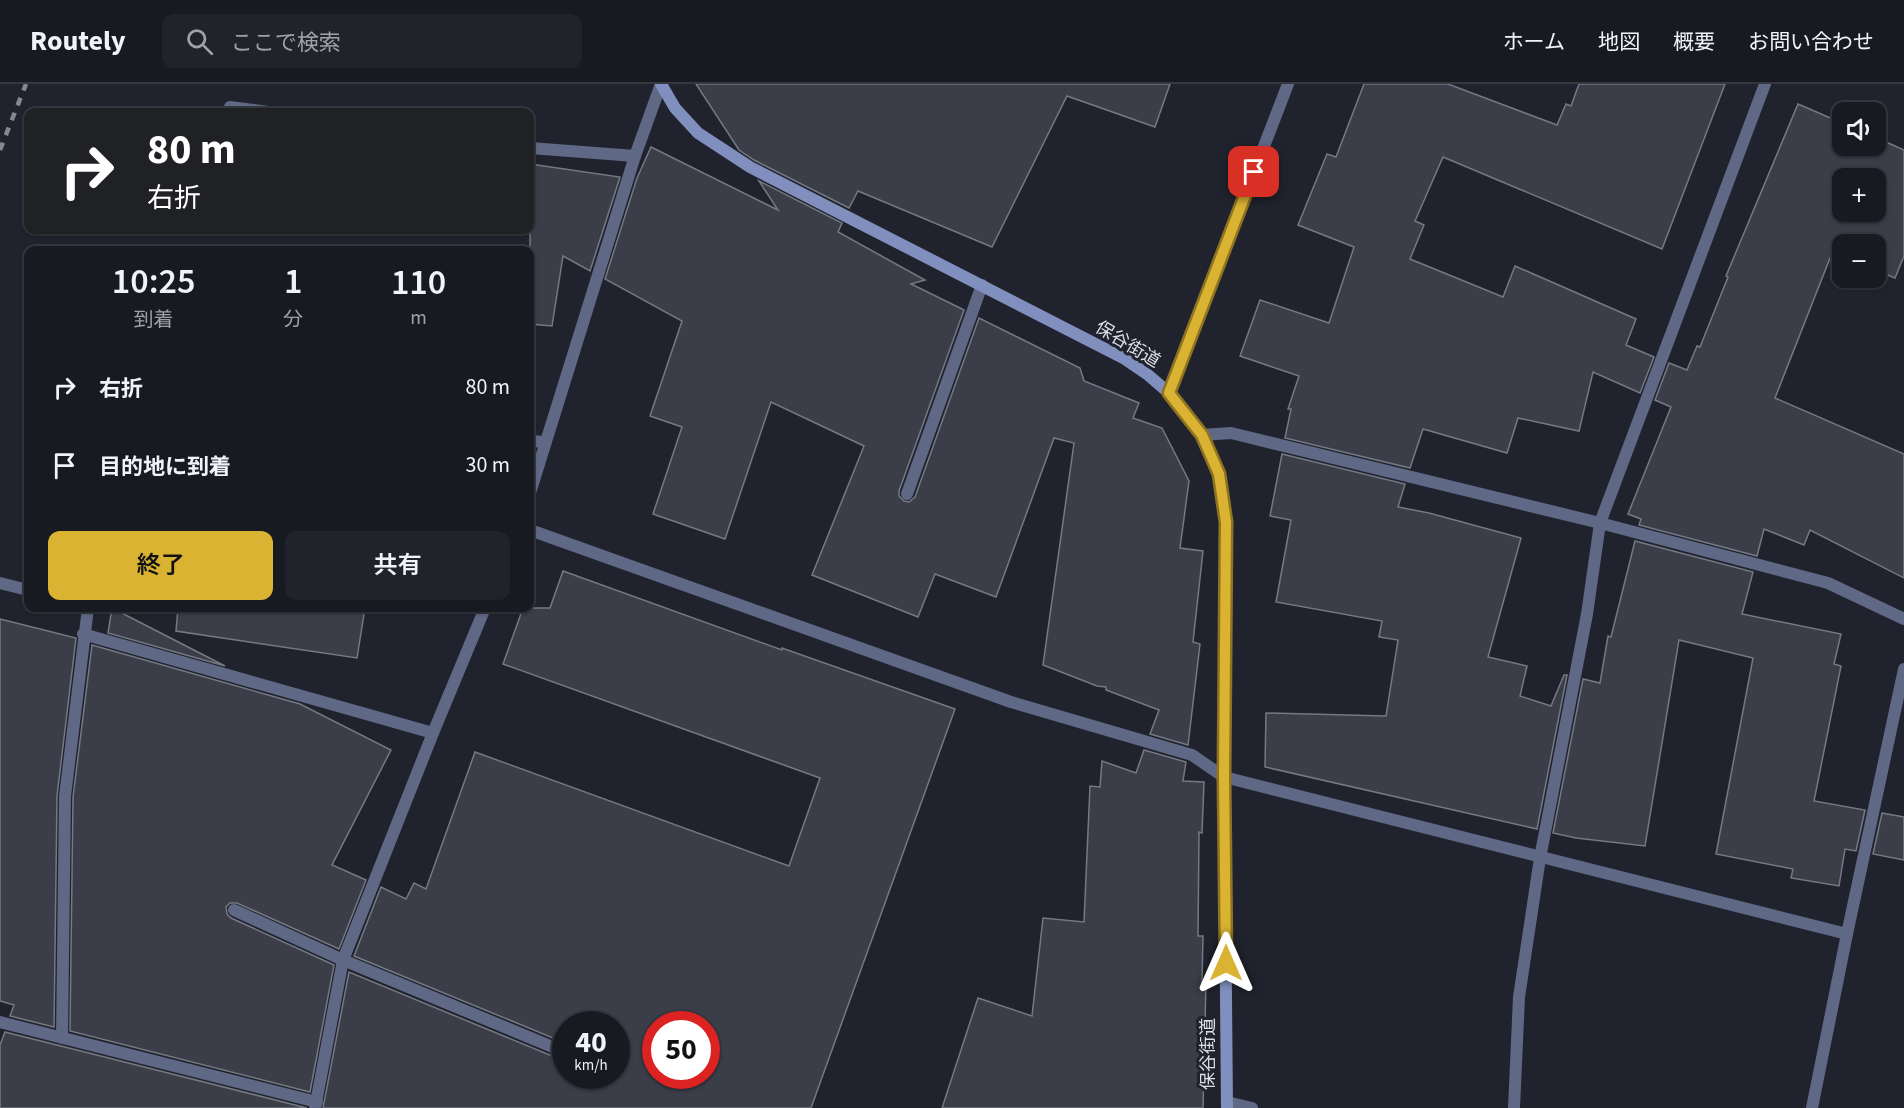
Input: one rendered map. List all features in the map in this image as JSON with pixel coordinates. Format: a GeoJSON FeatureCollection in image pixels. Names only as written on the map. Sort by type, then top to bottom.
{"type":"FeatureCollection","features":[{"type":"Feature","properties":{"kind":"main road","name":"保谷街道"},"geometry":{"type":"LineString","coordinates":[[661,84],[675,108],[698,133],[750,166],[1125,359],[1169,393],[1202,435],[1219,474],[1226,522],[1224,777],[1227,1105]]}},
{"type":"Feature","properties":{"kind":"street"},"geometry":{"type":"LineString","coordinates":[[534,479],[635,156],[661,84]]}},
{"type":"Feature","properties":{"kind":"street"},"geometry":{"type":"LineString","coordinates":[[1169,393],[1288,84]]}},
{"type":"Feature","properties":{"kind":"street"},"geometry":{"type":"LineString","coordinates":[[1514,1108],[1519,997],[1540,858],[1587,614],[1600,523],[1766,84]]}},
{"type":"Feature","properties":{"kind":"street"},"geometry":{"type":"LineString","coordinates":[[230,107],[238,108]]}},
{"type":"Feature","properties":{"kind":"street"},"geometry":{"type":"LineString","coordinates":[[534,148],[635,156]]}},
{"type":"Feature","properties":{"kind":"street"},"geometry":{"type":"LineString","coordinates":[[907,494],[982,285]]}},
{"type":"Feature","properties":{"kind":"street"},"geometry":{"type":"LineString","coordinates":[[1202,435],[1231,433],[1600,523],[1828,583],[1904,619]]}},
{"type":"Feature","properties":{"kind":"street"},"geometry":{"type":"LineString","coordinates":[[534,441],[545,442]]}},
{"type":"Feature","properties":{"kind":"street"},"geometry":{"type":"LineString","coordinates":[[534,531],[1011,702],[1192,755],[1224,777],[1847,934]]}},
{"type":"Feature","properties":{"kind":"street"},"geometry":{"type":"LineString","coordinates":[[0,584],[24,589]]}},
{"type":"Feature","properties":{"kind":"street"},"geometry":{"type":"LineString","coordinates":[[62,1038],[65,796],[87,612]]}},
{"type":"Feature","properties":{"kind":"street"},"geometry":{"type":"LineString","coordinates":[[0,1022],[316,1105],[343,960],[483,612]]}},
{"type":"Feature","properties":{"kind":"street"},"geometry":{"type":"LineString","coordinates":[[83,634],[433,733]]}},
{"type":"Feature","properties":{"kind":"street"},"geometry":{"type":"LineString","coordinates":[[1812,1108],[1904,669]]}},
{"type":"Feature","properties":{"kind":"street"},"geometry":{"type":"LineString","coordinates":[[234,910],[343,960],[552,1047]]}},
{"type":"Feature","properties":{"kind":"street"},"geometry":{"type":"LineString","coordinates":[[1227,1105],[1252,1108]]}},
{"type":"Feature","properties":{"kind":"building"},"geometry":{"type":"Polygon","coordinates":[[[696,84],[1170,84],[1155,127],[1067,96],[992,247],[858,191],[849,208],[754,160],[739,150],[696,84]]]}},
{"type":"Feature","properties":{"kind":"building"},"geometry":{"type":"Polygon","coordinates":[[[1364,84],[1448,84],[1557,125],[1566,104],[1571,106],[1579,84],[1725,84],[1662,249],[1443,157],[1415,221],[1424,225],[1410,259],[1503,297],[1515,266],[1636,319],[1626,345],[1654,357],[1640,393],[1593,372],[1579,431],[1518,418],[1507,453],[1423,429],[1410,468],[1285,438],[1291,409],[1288,409],[1299,376],[1240,356],[1260,300],[1329,323],[1354,247],[1298,225],[1327,154],[1336,157],[1364,84]]]}},
{"type":"Feature","properties":{"kind":"building"},"geometry":{"type":"Polygon","coordinates":[[[1798,104],[1832,119],[1832,156],[1886,156],[1886,142],[1904,150],[1904,256],[1895,278],[1886,274],[1886,234],[1832,234],[1832,253],[1775,398],[1904,454],[1904,578],[1810,530],[1804,545],[1764,529],[1757,556],[1639,525],[1641,519],[1628,514],[1671,407],[1655,400],[1669,363],[1687,370],[1697,346],[1700,347],[1728,277],[1726,276],[1798,104]]]}},
{"type":"Feature","properties":{"kind":"building"},"geometry":{"type":"Polygon","coordinates":[[[651,147],[778,210],[759,181],[842,223],[838,232],[925,280],[911,284],[964,310],[899,491],[899,496],[904,501],[909,502],[915,497],[979,318],[1080,368],[1084,381],[1139,403],[1133,418],[1162,428],[1189,481],[1180,548],[1203,551],[1193,642],[1200,644],[1188,745],[1150,734],[1159,710],[1106,690],[1106,687],[1097,686],[1043,665],[1074,443],[1054,438],[996,597],[935,574],[918,617],[812,575],[864,446],[771,402],[725,539],[653,514],[682,427],[650,416],[682,321],[605,279],[637,178],[651,147]]]}},
{"type":"Feature","properties":{"kind":"building"},"geometry":{"type":"Polygon","coordinates":[[[534,165],[620,177],[590,271],[563,256],[552,326],[534,324],[534,246],[530,246],[530,234],[534,234],[534,165]]]}},
{"type":"Feature","properties":{"kind":"building"},"geometry":{"type":"Polygon","coordinates":[[[1282,454],[1405,484],[1398,507],[1521,538],[1488,657],[1527,666],[1520,696],[1551,706],[1564,675],[1567,675],[1537,829],[1265,767],[1266,713],[1386,716],[1398,640],[1379,637],[1382,621],[1276,602],[1291,520],[1270,516],[1282,454]]]}},
{"type":"Feature","properties":{"kind":"building"},"geometry":{"type":"Polygon","coordinates":[[[1635,541],[1753,572],[1742,614],[1841,634],[1834,664],[1841,666],[1814,801],[1865,810],[1856,851],[1845,849],[1839,886],[1791,878],[1793,869],[1716,854],[1753,658],[1679,640],[1645,846],[1553,833],[1583,679],[1600,683],[1608,636],[1611,637],[1635,541]]]}},
{"type":"Feature","properties":{"kind":"building"},"geometry":{"type":"Polygon","coordinates":[[[563,571],[955,709],[811,1108],[323,1108],[349,972],[552,1056],[552,1089],[630,1089],[630,1011],[552,1011],[552,1038],[354,956],[381,887],[406,899],[414,883],[426,889],[475,752],[789,866],[820,778],[503,664],[522,612],[534,612],[534,608],[550,608],[563,571]]]}},
{"type":"Feature","properties":{"kind":"building"},"geometry":{"type":"Polygon","coordinates":[[[111,612],[120,612],[225,666],[108,633],[111,612]]]}},
{"type":"Feature","properties":{"kind":"building"},"geometry":{"type":"Polygon","coordinates":[[[178,612],[364,612],[357,658],[176,631],[178,612]]]}},
{"type":"Feature","properties":{"kind":"building"},"geometry":{"type":"Polygon","coordinates":[[[0,619],[76,638],[57,796],[54,1027],[10,1016],[14,1005],[0,1001],[0,619]]]}},
{"type":"Feature","properties":{"kind":"building"},"geometry":{"type":"Polygon","coordinates":[[[92,645],[300,704],[391,750],[332,865],[366,880],[339,949],[237,903],[230,903],[226,907],[227,914],[231,918],[334,965],[310,1092],[70,1031],[73,797],[92,645]]]}},
{"type":"Feature","properties":{"kind":"building"},"geometry":{"type":"Polygon","coordinates":[[[1144,750],[1186,762],[1183,781],[1204,782],[1202,833],[1199,832],[1198,936],[1203,936],[1202,982],[1206,982],[1203,1108],[942,1108],[978,998],[1032,1016],[1043,918],[1084,922],[1090,786],[1100,787],[1102,761],[1136,773],[1144,750]]]}},
{"type":"Feature","properties":{"kind":"building"},"geometry":{"type":"Polygon","coordinates":[[[1882,813],[1904,817],[1904,860],[1873,854],[1882,813]]]}},
{"type":"Feature","properties":{"kind":"building"},"geometry":{"type":"Polygon","coordinates":[[[5,1032],[307,1108],[0,1108],[0,1045],[5,1032]]]}},
{"type":"Feature","properties":{"kind":"railway"},"geometry":{"type":"LineString","coordinates":[[0,150],[26,84]]}},
{"type":"Feature","properties":{"kind":"route"},"geometry":{"type":"LineString","coordinates":[[1226,963],[1224,777],[1226,522],[1219,474],[1202,435],[1169,393],[1254,172]]}}]}
